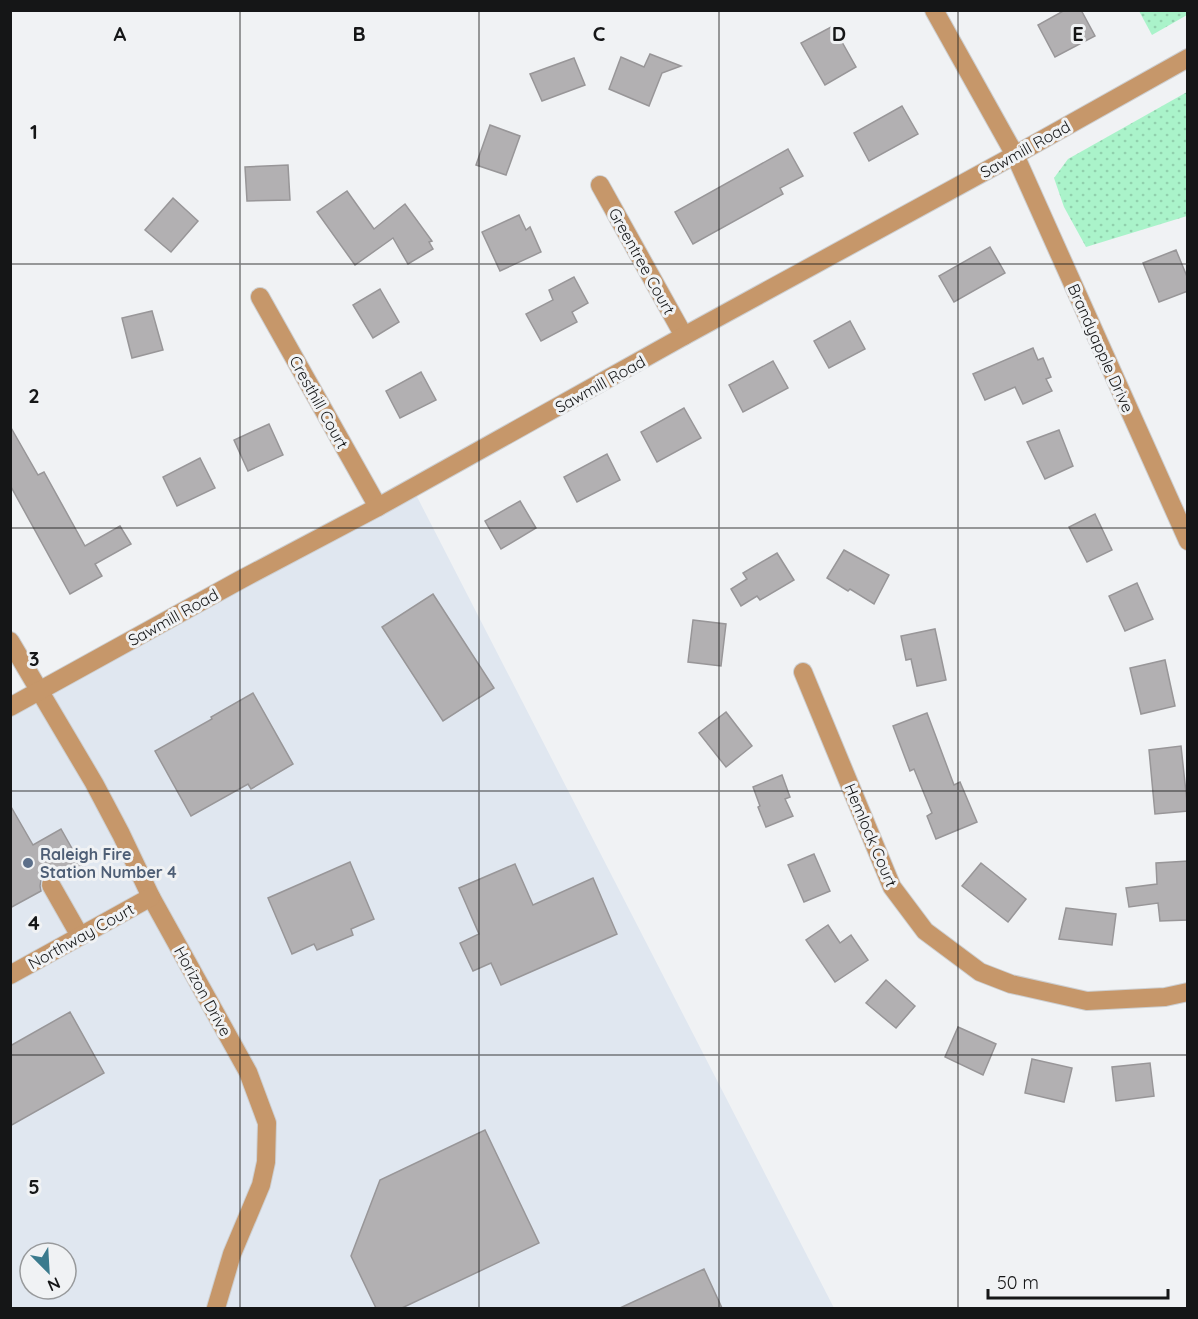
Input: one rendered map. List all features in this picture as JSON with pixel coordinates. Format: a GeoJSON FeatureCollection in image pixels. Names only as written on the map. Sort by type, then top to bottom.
{"type":"FeatureCollection","features":[{"type":"Feature","properties":{"kind":"street","name":"Brandyapple Drive"},"geometry":{"type":"LineString","coordinates":[[934,10],[1015,155],[1188,541]]}},
{"type":"Feature","properties":{"kind":"street","name":"Sawmill Road"},"geometry":{"type":"LineString","coordinates":[[10,707],[378,507],[1188,58]]}},
{"type":"Feature","properties":{"kind":"street","name":"Greentree Court"},"geometry":{"type":"LineString","coordinates":[[600,185],[684,336]]}},
{"type":"Feature","properties":{"kind":"street","name":"Cresthill Court"},"geometry":{"type":"LineString","coordinates":[[260,297],[378,507]]}},
{"type":"Feature","properties":{"kind":"street","name":"Horizon Drive"},"geometry":{"type":"LineString","coordinates":[[10,641],[110,813],[151,897],[248,1072],[267,1123],[266,1162],[261,1185],[232,1254],[216,1308]]}},
{"type":"Feature","properties":{"kind":"street","name":"Hemlock Court"},"geometry":{"type":"LineString","coordinates":[[803,672],[892,887],[925,931],[980,972],[1011,984],[1087,1001],[1165,997],[1188,992]]}},
{"type":"Feature","properties":{"kind":"street"},"geometry":{"type":"LineString","coordinates":[[51,885],[80,936]]}},
{"type":"Feature","properties":{"kind":"street","name":"Northway Court"},"geometry":{"type":"LineString","coordinates":[[10,975],[151,897]]}},
{"type":"Feature","properties":{"kind":"shaded area"},"geometry":{"type":"Polygon","coordinates":[[[412,487],[834,1308],[11,1308],[10,707],[412,487]]]}},
{"type":"Feature","properties":{"kind":"green space"},"geometry":{"type":"Polygon","coordinates":[[[1139,11],[1187,11],[1187,15],[1152,35],[1139,11]]]}},
{"type":"Feature","properties":{"kind":"green space"},"geometry":{"type":"Polygon","coordinates":[[[1187,92],[1187,216],[1086,247],[1064,207],[1054,178],[1068,159],[1187,92]]]}},
{"type":"Feature","properties":{"kind":"building"},"geometry":{"type":"Polygon","coordinates":[[[1065,10],[1081,10],[1095,36],[1055,57],[1038,25],[1065,10]]]}},
{"type":"Feature","properties":{"kind":"building"},"geometry":{"type":"Polygon","coordinates":[[[833,26],[856,67],[825,85],[801,43],[833,26]]]}},
{"type":"Feature","properties":{"kind":"building"},"geometry":{"type":"Polygon","coordinates":[[[650,54],[681,66],[662,73],[649,106],[609,89],[621,57],[644,67],[650,54]]]}},
{"type":"Feature","properties":{"kind":"building"},"geometry":{"type":"Polygon","coordinates":[[[574,58],[585,85],[542,101],[530,74],[574,58]]]}},
{"type":"Feature","properties":{"kind":"building"},"geometry":{"type":"Polygon","coordinates":[[[902,106],[918,134],[869,161],[854,133],[902,106]]]}},
{"type":"Feature","properties":{"kind":"building"},"geometry":{"type":"Polygon","coordinates":[[[490,125],[520,136],[506,175],[476,165],[490,125]]]}},
{"type":"Feature","properties":{"kind":"building"},"geometry":{"type":"Polygon","coordinates":[[[788,149],[803,176],[780,188],[783,194],[693,244],[675,212],[788,149]]]}},
{"type":"Feature","properties":{"kind":"building"},"geometry":{"type":"Polygon","coordinates":[[[288,165],[290,200],[247,201],[245,167],[288,165]]]}},
{"type":"Feature","properties":{"kind":"building"},"geometry":{"type":"Polygon","coordinates":[[[347,191],[374,229],[405,204],[432,241],[429,242],[433,249],[408,264],[393,238],[355,265],[317,212],[347,191]]]}},
{"type":"Feature","properties":{"kind":"building"},"geometry":{"type":"Polygon","coordinates":[[[173,198],[198,221],[171,252],[145,230],[173,198]]]}},
{"type":"Feature","properties":{"kind":"building"},"geometry":{"type":"Polygon","coordinates":[[[519,215],[526,230],[530,227],[541,252],[500,271],[482,232],[519,215]]]}},
{"type":"Feature","properties":{"kind":"building"},"geometry":{"type":"Polygon","coordinates":[[[990,247],[1005,273],[954,302],[939,276],[990,247]]]}},
{"type":"Feature","properties":{"kind":"building"},"geometry":{"type":"Polygon","coordinates":[[[1176,250],[1188,279],[1188,291],[1159,302],[1143,263],[1176,250]]]}},
{"type":"Feature","properties":{"kind":"building"},"geometry":{"type":"Polygon","coordinates":[[[574,277],[588,303],[572,312],[577,322],[541,341],[526,314],[553,300],[549,290],[574,277]]]}},
{"type":"Feature","properties":{"kind":"building"},"geometry":{"type":"Polygon","coordinates":[[[380,289],[399,322],[373,338],[353,305],[380,289]]]}},
{"type":"Feature","properties":{"kind":"building"},"geometry":{"type":"Polygon","coordinates":[[[152,311],[163,350],[132,358],[122,318],[152,311]]]}},
{"type":"Feature","properties":{"kind":"building"},"geometry":{"type":"Polygon","coordinates":[[[850,321],[865,349],[829,368],[814,341],[850,321]]]}},
{"type":"Feature","properties":{"kind":"building"},"geometry":{"type":"Polygon","coordinates":[[[1033,348],[1038,360],[1043,358],[1051,377],[1046,379],[1052,391],[1023,404],[1015,387],[985,400],[973,374],[1033,348]]]}},
{"type":"Feature","properties":{"kind":"building"},"geometry":{"type":"Polygon","coordinates":[[[773,361],[788,388],[743,412],[729,385],[773,361]]]}},
{"type":"Feature","properties":{"kind":"building"},"geometry":{"type":"Polygon","coordinates":[[[421,372],[436,400],[400,418],[386,391],[421,372]]]}},
{"type":"Feature","properties":{"kind":"building"},"geometry":{"type":"Polygon","coordinates":[[[684,408],[701,438],[657,462],[641,432],[684,408]]]}},
{"type":"Feature","properties":{"kind":"building"},"geometry":{"type":"Polygon","coordinates":[[[269,424],[283,455],[248,471],[234,440],[269,424]]]}},
{"type":"Feature","properties":{"kind":"building"},"geometry":{"type":"Polygon","coordinates":[[[10,426],[38,475],[44,472],[85,546],[120,526],[131,544],[95,564],[102,576],[70,594],[10,485],[10,426]]]}},
{"type":"Feature","properties":{"kind":"building"},"geometry":{"type":"Polygon","coordinates":[[[1059,430],[1073,466],[1045,479],[1027,442],[1059,430]]]}},
{"type":"Feature","properties":{"kind":"building"},"geometry":{"type":"Polygon","coordinates":[[[607,454],[620,480],[577,502],[564,477],[607,454]]]}},
{"type":"Feature","properties":{"kind":"building"},"geometry":{"type":"Polygon","coordinates":[[[200,458],[215,488],[177,506],[163,477],[200,458]]]}},
{"type":"Feature","properties":{"kind":"building"},"geometry":{"type":"Polygon","coordinates":[[[520,501],[536,528],[501,549],[485,521],[520,501]]]}},
{"type":"Feature","properties":{"kind":"building"},"geometry":{"type":"Polygon","coordinates":[[[1095,514],[1112,550],[1087,562],[1069,527],[1095,514]]]}},
{"type":"Feature","properties":{"kind":"building"},"geometry":{"type":"Polygon","coordinates":[[[844,550],[889,575],[874,604],[827,578],[844,550]]]}},
{"type":"Feature","properties":{"kind":"building"},"geometry":{"type":"Polygon","coordinates":[[[777,553],[794,580],[760,600],[757,596],[741,606],[731,589],[747,579],[743,573],[777,553]]]}},
{"type":"Feature","properties":{"kind":"building"},"geometry":{"type":"Polygon","coordinates":[[[1137,583],[1153,619],[1125,631],[1109,596],[1137,583]]]}},
{"type":"Feature","properties":{"kind":"building"},"geometry":{"type":"Polygon","coordinates":[[[433,594],[494,688],[443,721],[382,627],[433,594]]]}},
{"type":"Feature","properties":{"kind":"building"},"geometry":{"type":"Polygon","coordinates":[[[693,620],[726,624],[721,666],[688,662],[693,620]]]}},
{"type":"Feature","properties":{"kind":"building"},"geometry":{"type":"Polygon","coordinates":[[[935,629],[946,680],[917,686],[911,659],[906,660],[901,636],[935,629]]]}},
{"type":"Feature","properties":{"kind":"building"},"geometry":{"type":"Polygon","coordinates":[[[1165,660],[1175,706],[1141,714],[1130,668],[1165,660]]]}},
{"type":"Feature","properties":{"kind":"building"},"geometry":{"type":"Polygon","coordinates":[[[253,693],[293,764],[251,789],[248,784],[191,816],[155,751],[253,693]]]}},
{"type":"Feature","properties":{"kind":"building"},"geometry":{"type":"Polygon","coordinates":[[[726,712],[752,746],[726,767],[699,733],[726,712]]]}},
{"type":"Feature","properties":{"kind":"building"},"geometry":{"type":"Polygon","coordinates":[[[927,713],[954,785],[960,782],[977,822],[936,839],[927,816],[932,813],[914,769],[910,771],[893,726],[927,713]]]}},
{"type":"Feature","properties":{"kind":"building"},"geometry":{"type":"Polygon","coordinates":[[[1181,746],[1188,811],[1155,814],[1149,750],[1181,746]]]}},
{"type":"Feature","properties":{"kind":"building"},"geometry":{"type":"Polygon","coordinates":[[[782,775],[790,797],[785,799],[793,816],[766,827],[753,787],[782,775]]]}},
{"type":"Feature","properties":{"kind":"building"},"geometry":{"type":"Polygon","coordinates":[[[10,805],[33,845],[61,829],[83,868],[61,880],[56,875],[46,875],[41,880],[41,891],[10,908],[10,805]]]}},
{"type":"Feature","properties":{"kind":"building"},"geometry":{"type":"Polygon","coordinates":[[[814,854],[830,891],[804,902],[788,865],[814,854]]]}},
{"type":"Feature","properties":{"kind":"building"},"geometry":{"type":"Polygon","coordinates":[[[1188,861],[1188,920],[1160,921],[1158,903],[1129,907],[1126,888],[1157,884],[1156,863],[1188,861]]]}},
{"type":"Feature","properties":{"kind":"building"},"geometry":{"type":"Polygon","coordinates":[[[350,862],[374,919],[351,929],[353,935],[317,950],[314,944],[292,954],[268,898],[350,862]]]}},
{"type":"Feature","properties":{"kind":"building"},"geometry":{"type":"Polygon","coordinates":[[[981,863],[1026,899],[1008,922],[962,886],[981,863]]]}},
{"type":"Feature","properties":{"kind":"building"},"geometry":{"type":"Polygon","coordinates":[[[515,864],[533,905],[593,878],[617,934],[501,985],[491,963],[473,971],[460,943],[479,934],[459,888],[515,864]]]}},
{"type":"Feature","properties":{"kind":"building"},"geometry":{"type":"Polygon","coordinates":[[[1066,908],[1116,914],[1112,945],[1059,939],[1066,908]]]}},
{"type":"Feature","properties":{"kind":"building"},"geometry":{"type":"Polygon","coordinates":[[[828,925],[840,943],[851,935],[868,960],[835,982],[806,940],[828,925]]]}},
{"type":"Feature","properties":{"kind":"building"},"geometry":{"type":"Polygon","coordinates":[[[886,980],[915,1006],[896,1028],[866,1003],[886,980]]]}},
{"type":"Feature","properties":{"kind":"building"},"geometry":{"type":"Polygon","coordinates":[[[70,1012],[104,1073],[10,1126],[10,1046],[70,1012]]]}},
{"type":"Feature","properties":{"kind":"building"},"geometry":{"type":"Polygon","coordinates":[[[958,1027],[996,1044],[983,1075],[945,1057],[958,1027]]]}},
{"type":"Feature","properties":{"kind":"building"},"geometry":{"type":"Polygon","coordinates":[[[1032,1059],[1072,1068],[1064,1102],[1025,1093],[1032,1059]]]}},
{"type":"Feature","properties":{"kind":"building"},"geometry":{"type":"Polygon","coordinates":[[[1150,1063],[1154,1096],[1116,1101],[1112,1067],[1150,1063]]]}},
{"type":"Feature","properties":{"kind":"building"},"geometry":{"type":"Polygon","coordinates":[[[485,1130],[539,1243],[402,1308],[376,1308],[351,1256],[380,1180],[485,1130]]]}},
{"type":"Feature","properties":{"kind":"building"},"geometry":{"type":"Polygon","coordinates":[[[704,1269],[722,1308],[620,1308],[704,1269]]]}},
{"type":"Feature","properties":{"kind":"place","name":"Raleigh Fire Station Number 4"},"geometry":{"type":"Point","coordinates":[28,863]}}]}
